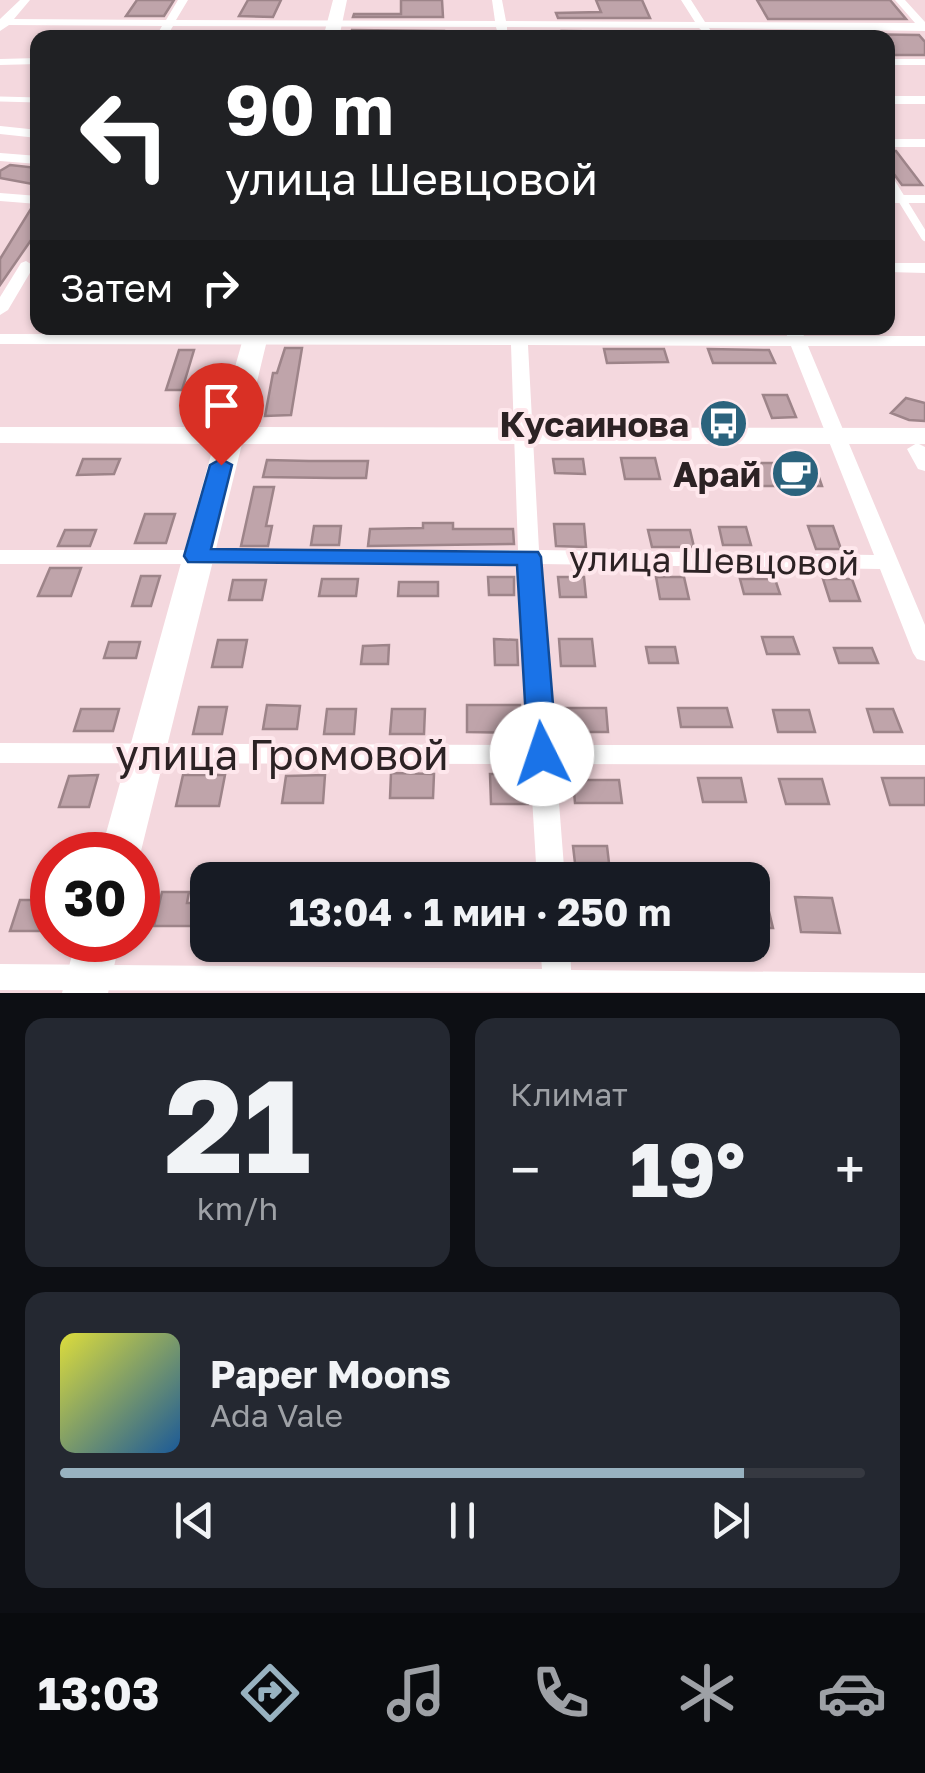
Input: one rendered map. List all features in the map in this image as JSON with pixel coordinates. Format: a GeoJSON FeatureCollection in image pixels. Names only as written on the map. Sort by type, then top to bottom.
{"type":"FeatureCollection","features":[{"type":"Feature","properties":{"kind":"main road"},"geometry":{"type":"LineString","coordinates":[[333,30],[340,0]]}},
{"type":"Feature","properties":{"kind":"main road"},"geometry":{"type":"LineString","coordinates":[[126,832],[257,335]]}},
{"type":"Feature","properties":{"kind":"main road"},"geometry":{"type":"LineString","coordinates":[[0,435],[836,435],[922,450]]}},
{"type":"Feature","properties":{"kind":"street"},"geometry":{"type":"LineString","coordinates":[[2,24],[25,0]]}},
{"type":"Feature","properties":{"kind":"street"},"geometry":{"type":"LineString","coordinates":[[165,30],[183,0]]}},
{"type":"Feature","properties":{"kind":"street"},"geometry":{"type":"LineString","coordinates":[[497,0],[503,30]]}},
{"type":"Feature","properties":{"kind":"street"},"geometry":{"type":"LineString","coordinates":[[686,0],[703,30]]}},
{"type":"Feature","properties":{"kind":"street"},"geometry":{"type":"LineString","coordinates":[[900,0],[924,27]]}},
{"type":"Feature","properties":{"kind":"street"},"geometry":{"type":"LineString","coordinates":[[2,24],[170,22],[333,30]]}},
{"type":"Feature","properties":{"kind":"street"},"geometry":{"type":"LineString","coordinates":[[759,30],[924,27]]}},
{"type":"Feature","properties":{"kind":"street"},"geometry":{"type":"LineString","coordinates":[[0,62],[30,62]]}},
{"type":"Feature","properties":{"kind":"street"},"geometry":{"type":"LineString","coordinates":[[895,62],[925,62]]}},
{"type":"Feature","properties":{"kind":"street"},"geometry":{"type":"LineString","coordinates":[[895,100],[925,100]]}},
{"type":"Feature","properties":{"kind":"street"},"geometry":{"type":"LineString","coordinates":[[895,142],[925,142]]}},
{"type":"Feature","properties":{"kind":"street"},"geometry":{"type":"LineString","coordinates":[[0,198],[30,200]]}},
{"type":"Feature","properties":{"kind":"street"},"geometry":{"type":"LineString","coordinates":[[895,198],[925,198]]}},
{"type":"Feature","properties":{"kind":"street"},"geometry":{"type":"LineString","coordinates":[[0,266],[30,266]]}},
{"type":"Feature","properties":{"kind":"street"},"geometry":{"type":"LineString","coordinates":[[895,268],[925,268]]}},
{"type":"Feature","properties":{"kind":"street"},"geometry":{"type":"LineString","coordinates":[[0,310],[30,269]]}},
{"type":"Feature","properties":{"kind":"street"},"geometry":{"type":"LineString","coordinates":[[0,339],[206,335]]}},
{"type":"Feature","properties":{"kind":"street"},"geometry":{"type":"LineString","coordinates":[[519,335],[521,435],[550,862]]}},
{"type":"Feature","properties":{"kind":"street"},"geometry":{"type":"LineString","coordinates":[[795,335],[925,653]]}},
{"type":"Feature","properties":{"kind":"street"},"geometry":{"type":"LineString","coordinates":[[814,335],[925,341]]}},
{"type":"Feature","properties":{"kind":"street","name":"улица Шевцовой"},"geometry":{"type":"LineString","coordinates":[[0,557],[888,562]]}},
{"type":"Feature","properties":{"kind":"street","name":"улица Громовой"},"geometry":{"type":"LineString","coordinates":[[0,753],[925,754]]}},
{"type":"Feature","properties":{"kind":"street"},"geometry":{"type":"LineString","coordinates":[[556,962],[558,989]]}},
{"type":"Feature","properties":{"kind":"street"},"geometry":{"type":"LineString","coordinates":[[0,978],[91,970],[558,989],[925,987]]}},
{"type":"Feature","properties":{"kind":"lane"},"geometry":{"type":"LineString","coordinates":[[0,99],[30,100]]}},
{"type":"Feature","properties":{"kind":"lane"},"geometry":{"type":"LineString","coordinates":[[0,130],[30,133]]}},
{"type":"Feature","properties":{"kind":"lane"},"geometry":{"type":"LineString","coordinates":[[0,157],[30,159]]}},
{"type":"Feature","properties":{"kind":"lane"},"geometry":{"type":"LineString","coordinates":[[895,199],[925,237]]}},
{"type":"Feature","properties":{"kind":"building"},"geometry":{"type":"Polygon","coordinates":[[[137,0],[174,0],[164,16],[126,16],[137,0]]]}},
{"type":"Feature","properties":{"kind":"building"},"geometry":{"type":"Polygon","coordinates":[[[248,0],[281,0],[273,17],[239,16],[248,0]]]}},
{"type":"Feature","properties":{"kind":"building"},"geometry":{"type":"Polygon","coordinates":[[[401,0],[442,0],[443,17],[353,17],[401,14],[401,0]]]}},
{"type":"Feature","properties":{"kind":"building"},"geometry":{"type":"Polygon","coordinates":[[[596,0],[642,0],[650,18],[558,18],[556,13],[601,12],[596,0]]]}},
{"type":"Feature","properties":{"kind":"building"},"geometry":{"type":"Polygon","coordinates":[[[757,0],[890,0],[906,19],[768,19],[757,0]]]}},
{"type":"Feature","properties":{"kind":"building"},"geometry":{"type":"Polygon","coordinates":[[[895,35],[919,35],[925,42],[925,55],[895,55],[895,35]]]}},
{"type":"Feature","properties":{"kind":"building"},"geometry":{"type":"Polygon","coordinates":[[[895,151],[922,185],[902,185],[895,176],[895,151]]]}},
{"type":"Feature","properties":{"kind":"building"},"geometry":{"type":"Polygon","coordinates":[[[10,165],[30,167],[30,184],[0,178],[0,171],[10,165]]]}},
{"type":"Feature","properties":{"kind":"building"},"geometry":{"type":"Polygon","coordinates":[[[30,210],[30,242],[0,285],[0,259],[30,210]]]}},
{"type":"Feature","properties":{"kind":"building"},"geometry":{"type":"Polygon","coordinates":[[[285,348],[302,348],[291,415],[265,416],[273,373],[277,373],[285,348]]]}},
{"type":"Feature","properties":{"kind":"building"},"geometry":{"type":"Polygon","coordinates":[[[604,349],[664,349],[668,362],[607,363],[604,349]]]}},
{"type":"Feature","properties":{"kind":"building"},"geometry":{"type":"Polygon","coordinates":[[[708,349],[769,350],[775,363],[713,363],[708,349]]]}},
{"type":"Feature","properties":{"kind":"building"},"geometry":{"type":"Polygon","coordinates":[[[179,350],[194,350],[182,390],[166,390],[179,350]]]}},
{"type":"Feature","properties":{"kind":"building"},"geometry":{"type":"Polygon","coordinates":[[[763,395],[787,395],[796,417],[772,418],[763,395]]]}},
{"type":"Feature","properties":{"kind":"building"},"geometry":{"type":"Polygon","coordinates":[[[906,398],[925,403],[925,421],[891,413],[906,398]]]}},
{"type":"Feature","properties":{"kind":"building"},"geometry":{"type":"Polygon","coordinates":[[[621,458],[655,458],[660,479],[625,479],[621,458]]]}},
{"type":"Feature","properties":{"kind":"building"},"geometry":{"type":"Polygon","coordinates":[[[83,459],[120,459],[114,474],[77,475],[83,459]]]}},
{"type":"Feature","properties":{"kind":"building"},"geometry":{"type":"Polygon","coordinates":[[[553,459],[583,459],[585,474],[555,473],[553,459]]]}},
{"type":"Feature","properties":{"kind":"building"},"geometry":{"type":"Polygon","coordinates":[[[267,460],[368,461],[366,478],[263,477],[267,460]]]}},
{"type":"Feature","properties":{"kind":"building"},"geometry":{"type":"Polygon","coordinates":[[[749,463],[814,463],[822,486],[756,486],[749,463]]]}},
{"type":"Feature","properties":{"kind":"building"},"geometry":{"type":"Polygon","coordinates":[[[254,487],[274,487],[266,526],[272,526],[268,546],[241,546],[254,487]]]}},
{"type":"Feature","properties":{"kind":"building"},"geometry":{"type":"Polygon","coordinates":[[[145,514],[175,514],[166,543],[135,543],[145,514]]]}},
{"type":"Feature","properties":{"kind":"building"},"geometry":{"type":"Polygon","coordinates":[[[423,523],[453,523],[453,529],[513,529],[514,544],[368,546],[370,529],[423,528],[423,523]]]}},
{"type":"Feature","properties":{"kind":"building"},"geometry":{"type":"Polygon","coordinates":[[[554,524],[584,524],[586,547],[556,546],[554,524]]]}},
{"type":"Feature","properties":{"kind":"building"},"geometry":{"type":"Polygon","coordinates":[[[314,526],[341,526],[339,545],[311,545],[314,526]]]}},
{"type":"Feature","properties":{"kind":"building"},"geometry":{"type":"Polygon","coordinates":[[[808,526],[833,526],[841,549],[816,549],[808,526]]]}},
{"type":"Feature","properties":{"kind":"building"},"geometry":{"type":"Polygon","coordinates":[[[719,527],[746,527],[751,545],[723,545],[719,527]]]}},
{"type":"Feature","properties":{"kind":"building"},"geometry":{"type":"Polygon","coordinates":[[[65,530],[96,530],[90,546],[58,546],[65,530]]]}},
{"type":"Feature","properties":{"kind":"building"},"geometry":{"type":"Polygon","coordinates":[[[648,530],[690,530],[694,547],[652,547],[648,530]]]}},
{"type":"Feature","properties":{"kind":"building"},"geometry":{"type":"Polygon","coordinates":[[[50,568],[81,568],[71,596],[38,596],[50,568]]]}},
{"type":"Feature","properties":{"kind":"building"},"geometry":{"type":"Polygon","coordinates":[[[141,576],[160,576],[151,606],[132,606],[141,576]]]}},
{"type":"Feature","properties":{"kind":"building"},"geometry":{"type":"Polygon","coordinates":[[[488,577],[514,577],[514,595],[489,595],[488,577]]]}},
{"type":"Feature","properties":{"kind":"building"},"geometry":{"type":"Polygon","coordinates":[[[558,577],[584,577],[586,597],[560,597],[558,577]]]}},
{"type":"Feature","properties":{"kind":"building"},"geometry":{"type":"Polygon","coordinates":[[[656,577],[684,577],[689,599],[660,599],[656,577]]]}},
{"type":"Feature","properties":{"kind":"building"},"geometry":{"type":"Polygon","coordinates":[[[322,579],[358,579],[356,596],[319,596],[322,579]]]}},
{"type":"Feature","properties":{"kind":"building"},"geometry":{"type":"Polygon","coordinates":[[[740,579],[775,579],[780,594],[744,594],[740,579]]]}},
{"type":"Feature","properties":{"kind":"building"},"geometry":{"type":"Polygon","coordinates":[[[823,579],[852,579],[860,601],[830,601],[823,579]]]}},
{"type":"Feature","properties":{"kind":"building"},"geometry":{"type":"Polygon","coordinates":[[[233,580],[266,580],[262,600],[229,600],[233,580]]]}},
{"type":"Feature","properties":{"kind":"building"},"geometry":{"type":"Polygon","coordinates":[[[399,582],[438,582],[438,596],[398,596],[399,582]]]}},
{"type":"Feature","properties":{"kind":"building"},"geometry":{"type":"Polygon","coordinates":[[[762,637],[793,637],[799,654],[767,654],[762,637]]]}},
{"type":"Feature","properties":{"kind":"building"},"geometry":{"type":"Polygon","coordinates":[[[494,639],[517,640],[518,665],[495,665],[494,639]]]}},
{"type":"Feature","properties":{"kind":"building"},"geometry":{"type":"Polygon","coordinates":[[[559,639],[592,639],[595,666],[561,666],[559,639]]]}},
{"type":"Feature","properties":{"kind":"building"},"geometry":{"type":"Polygon","coordinates":[[[218,640],[247,640],[242,667],[212,667],[218,640]]]}},
{"type":"Feature","properties":{"kind":"building"},"geometry":{"type":"Polygon","coordinates":[[[109,642],[140,642],[136,658],[104,658],[109,642]]]}},
{"type":"Feature","properties":{"kind":"building"},"geometry":{"type":"Polygon","coordinates":[[[389,645],[388,664],[361,664],[363,646],[389,645]]]}},
{"type":"Feature","properties":{"kind":"building"},"geometry":{"type":"Polygon","coordinates":[[[646,647],[675,647],[678,663],[649,663],[646,647]]]}},
{"type":"Feature","properties":{"kind":"building"},"geometry":{"type":"Polygon","coordinates":[[[834,648],[872,648],[878,663],[839,663],[834,648]]]}},
{"type":"Feature","properties":{"kind":"building"},"geometry":{"type":"Polygon","coordinates":[[[267,705],[300,706],[297,729],[263,729],[267,705]]]}},
{"type":"Feature","properties":{"kind":"building"},"geometry":{"type":"Polygon","coordinates":[[[467,705],[520,705],[521,733],[467,732],[467,705]]]}},
{"type":"Feature","properties":{"kind":"building"},"geometry":{"type":"Polygon","coordinates":[[[199,707],[227,707],[222,734],[193,734],[199,707]]]}},
{"type":"Feature","properties":{"kind":"building"},"geometry":{"type":"Polygon","coordinates":[[[563,708],[606,708],[608,732],[565,732],[563,708]]]}},
{"type":"Feature","properties":{"kind":"building"},"geometry":{"type":"Polygon","coordinates":[[[678,708],[727,708],[732,727],[681,727],[678,708]]]}},
{"type":"Feature","properties":{"kind":"building"},"geometry":{"type":"Polygon","coordinates":[[[81,709],[119,709],[113,731],[74,731],[81,709]]]}},
{"type":"Feature","properties":{"kind":"building"},"geometry":{"type":"Polygon","coordinates":[[[327,709],[356,709],[354,734],[324,734],[327,709]]]}},
{"type":"Feature","properties":{"kind":"building"},"geometry":{"type":"Polygon","coordinates":[[[392,709],[425,709],[424,734],[390,734],[392,709]]]}},
{"type":"Feature","properties":{"kind":"building"},"geometry":{"type":"Polygon","coordinates":[[[867,709],[893,709],[902,732],[874,732],[867,709]]]}},
{"type":"Feature","properties":{"kind":"building"},"geometry":{"type":"Polygon","coordinates":[[[773,710],[809,710],[815,732],[778,732],[773,710]]]}},
{"type":"Feature","properties":{"kind":"building"},"geometry":{"type":"Polygon","coordinates":[[[391,773],[434,774],[433,798],[390,798],[391,773]]]}},
{"type":"Feature","properties":{"kind":"building"},"geometry":{"type":"Polygon","coordinates":[[[490,774],[526,774],[528,804],[491,804],[490,774]]]}},
{"type":"Feature","properties":{"kind":"building"},"geometry":{"type":"Polygon","coordinates":[[[98,775],[89,807],[59,807],[69,776],[98,775]]]}},
{"type":"Feature","properties":{"kind":"building"},"geometry":{"type":"Polygon","coordinates":[[[183,775],[225,775],[219,806],[176,806],[183,775]]]}},
{"type":"Feature","properties":{"kind":"building"},"geometry":{"type":"Polygon","coordinates":[[[325,775],[323,803],[282,803],[286,776],[325,775]]]}},
{"type":"Feature","properties":{"kind":"building"},"geometry":{"type":"Polygon","coordinates":[[[698,778],[741,778],[746,802],[703,802],[698,778]]]}},
{"type":"Feature","properties":{"kind":"building"},"geometry":{"type":"Polygon","coordinates":[[[882,778],[925,778],[925,805],[890,805],[882,778]]]}},
{"type":"Feature","properties":{"kind":"building"},"geometry":{"type":"Polygon","coordinates":[[[779,779],[822,779],[829,804],[786,804],[779,779]]]}},
{"type":"Feature","properties":{"kind":"building"},"geometry":{"type":"Polygon","coordinates":[[[573,780],[619,780],[622,803],[575,803],[573,780]]]}},
{"type":"Feature","properties":{"kind":"building"},"geometry":{"type":"Polygon","coordinates":[[[573,846],[607,846],[609,862],[575,862],[573,846]]]}},
{"type":"Feature","properties":{"kind":"building"},"geometry":{"type":"Polygon","coordinates":[[[162,892],[189,892],[190,926],[160,926],[162,892]]]}},
{"type":"Feature","properties":{"kind":"building"},"geometry":{"type":"Polygon","coordinates":[[[795,897],[832,898],[840,933],[801,932],[795,897]]]}},
{"type":"Feature","properties":{"kind":"building"},"geometry":{"type":"Polygon","coordinates":[[[20,900],[30,900],[30,931],[10,931],[20,900]]]}},
{"type":"Feature","properties":{"kind":"place","name":"Кусаинова"},"geometry":{"type":"Point","coordinates":[724,424]}},
{"type":"Feature","properties":{"kind":"place","name":"Арай"},"geometry":{"type":"Point","coordinates":[796,474]}},
{"type":"Feature","properties":{"kind":"route"},"geometry":{"type":"LineString","coordinates":[[221,465],[196,556],[529,557],[542,754]]}}]}
